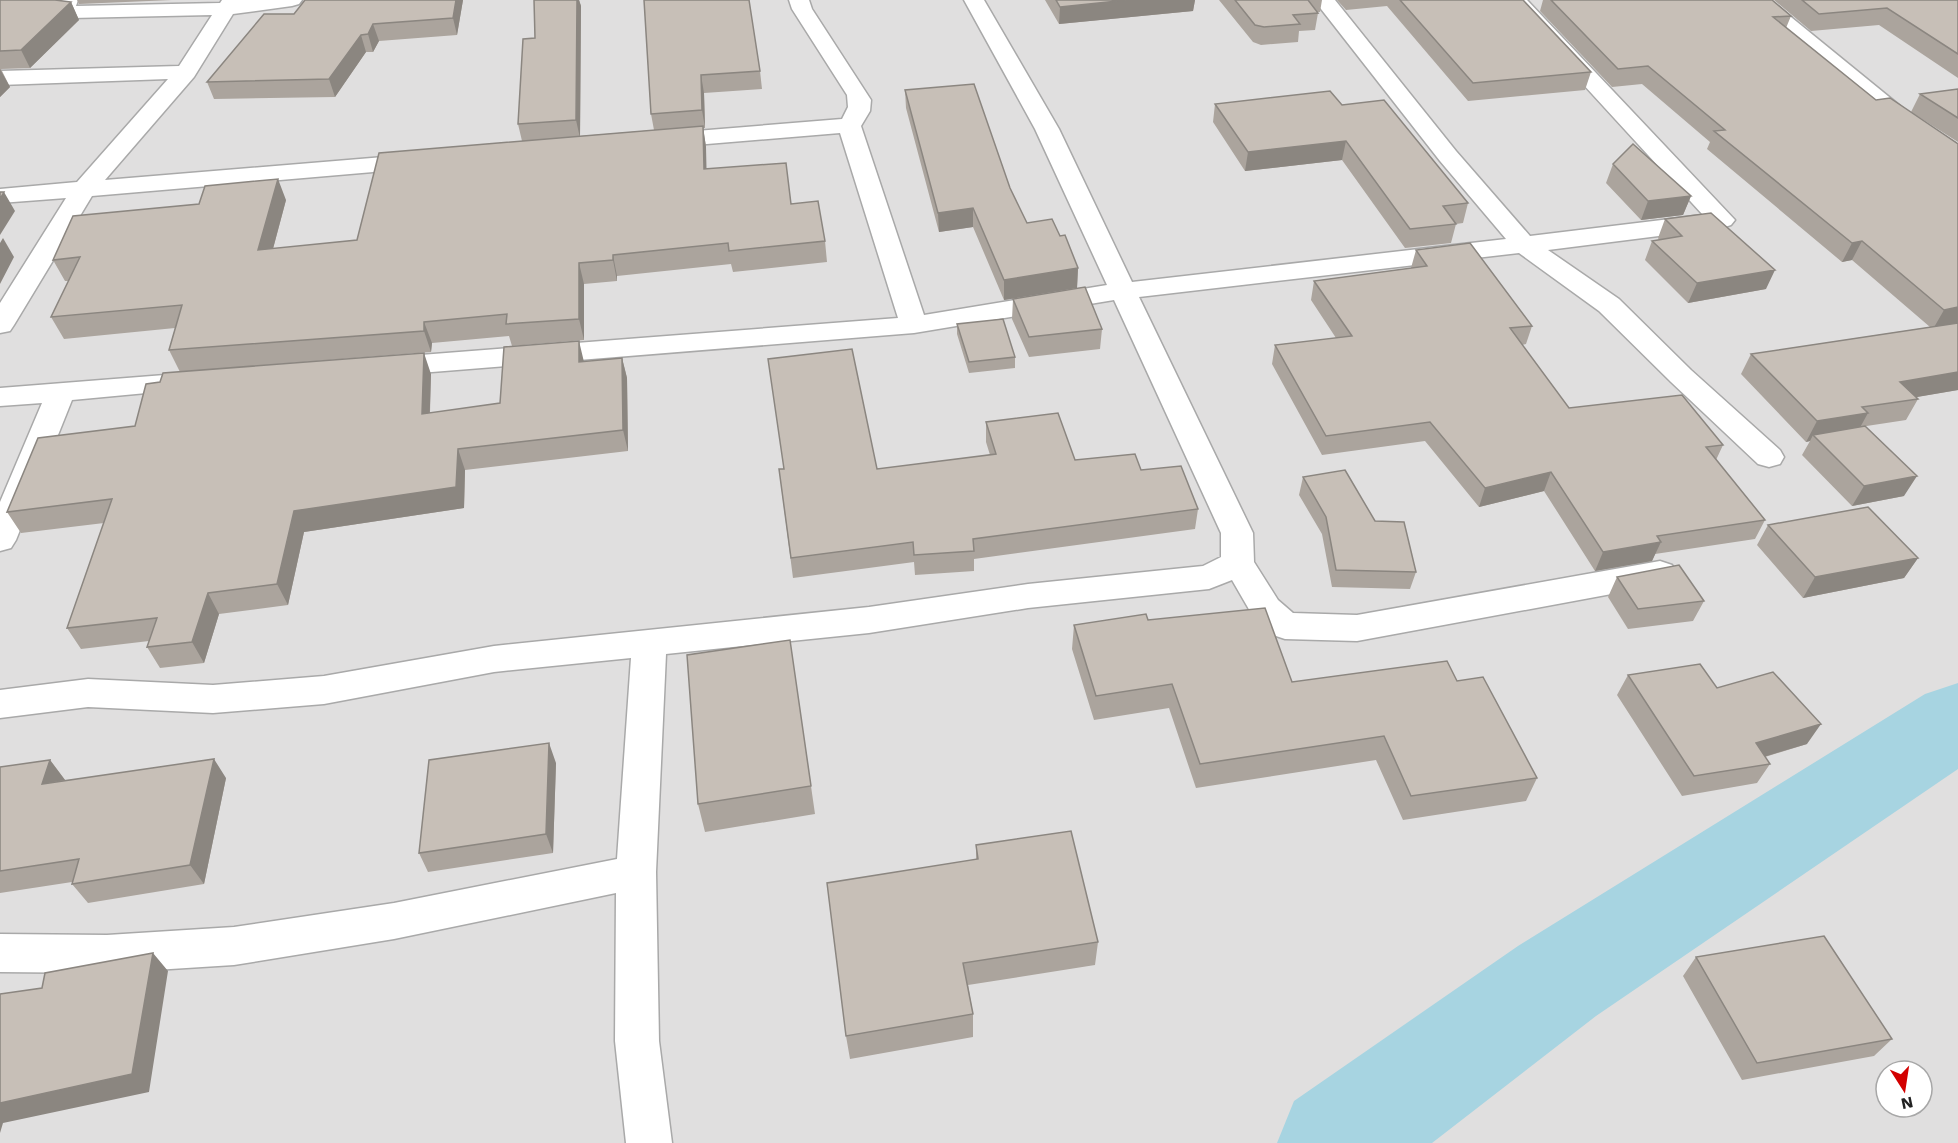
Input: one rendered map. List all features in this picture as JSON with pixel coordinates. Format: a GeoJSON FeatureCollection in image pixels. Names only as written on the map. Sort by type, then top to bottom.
{"type":"FeatureCollection","features":[{"type":"Feature","properties":{"kind":"street"},"geometry":{"type":"LineString","coordinates":[[68,0],[64,7],[71,12],[292,0]]}},
{"type":"Feature","properties":{"kind":"street"},"geometry":{"type":"LineString","coordinates":[[637,143],[849,125],[859,112],[860,98],[814,28],[799,0]]}},
{"type":"Feature","properties":{"kind":"street"},"geometry":{"type":"LineString","coordinates":[[974,0],[1047,129],[1237,533],[1238,563],[1266,609],[1284,626],[1357,628],[1663,573]]}},
{"type":"Feature","properties":{"kind":"street"},"geometry":{"type":"LineString","coordinates":[[1324,0],[1448,156],[1524,245],[1609,305],[1769,457]]}},
{"type":"Feature","properties":{"kind":"street"},"geometry":{"type":"LineString","coordinates":[[1758,0],[1902,119],[1958,156]]}},
{"type":"Feature","properties":{"kind":"street"},"geometry":{"type":"LineString","coordinates":[[357,369],[914,325],[1122,291],[1722,220],[1525,2]]}},
{"type":"Feature","properties":{"kind":"street"},"geometry":{"type":"LineString","coordinates":[[0,326],[84,189],[186,72],[228,4]]}},
{"type":"Feature","properties":{"kind":"street"},"geometry":{"type":"LineString","coordinates":[[0,78],[186,72]]}},
{"type":"Feature","properties":{"kind":"street"},"geometry":{"type":"LineString","coordinates":[[849,125],[914,325]]}},
{"type":"Feature","properties":{"kind":"street"},"geometry":{"type":"LineString","coordinates":[[0,196],[443,159]]}},
{"type":"Feature","properties":{"kind":"street"},"geometry":{"type":"LineString","coordinates":[[0,397],[215,380]]}},
{"type":"Feature","properties":{"kind":"street"},"geometry":{"type":"LineString","coordinates":[[0,540],[61,392]]}},
{"type":"Feature","properties":{"kind":"street"},"geometry":{"type":"LineString","coordinates":[[0,704],[88,693],[213,699],[324,690],[494,659],[648,645],[869,620],[1028,596],[1209,577],[1238,563]]}},
{"type":"Feature","properties":{"kind":"street"},"geometry":{"type":"LineString","coordinates":[[648,645],[636,872],[637,1041],[649,1143]]}},
{"type":"Feature","properties":{"kind":"street"},"geometry":{"type":"LineString","coordinates":[[0,953],[107,954],[234,946],[394,921],[636,872]]}},
{"type":"Feature","properties":{"kind":"shaded area"},"geometry":{"type":"Polygon","coordinates":[[[0,0],[1958,0],[1958,1143],[0,1143],[0,0]]]}},
{"type":"Feature","properties":{"kind":"building"},"geometry":{"type":"Polygon","coordinates":[[[0,0],[71,2],[21,50],[0,51],[0,0]]]}},
{"type":"Feature","properties":{"kind":"building"},"geometry":{"type":"Polygon","coordinates":[[[305,0],[456,0],[453,18],[373,24],[368,34],[361,35],[329,79],[207,82],[264,14],[294,14],[305,0]]]}},
{"type":"Feature","properties":{"kind":"building"},"geometry":{"type":"Polygon","coordinates":[[[534,0],[577,0],[576,120],[518,124],[523,39],[535,38],[534,0]]]}},
{"type":"Feature","properties":{"kind":"building"},"geometry":{"type":"Polygon","coordinates":[[[644,0],[749,0],[760,71],[701,75],[702,110],[651,114],[644,0]]]}},
{"type":"Feature","properties":{"kind":"building"},"geometry":{"type":"Polygon","coordinates":[[[1056,0],[1127,0],[1060,7],[1056,0]]]}},
{"type":"Feature","properties":{"kind":"building"},"geometry":{"type":"Polygon","coordinates":[[[1235,0],[1308,0],[1318,13],[1293,15],[1300,24],[1264,27],[1255,25],[1235,0]]]}},
{"type":"Feature","properties":{"kind":"building"},"geometry":{"type":"Polygon","coordinates":[[[1400,0],[1523,0],[1591,72],[1473,83],[1400,0]]]}},
{"type":"Feature","properties":{"kind":"building"},"geometry":{"type":"Polygon","coordinates":[[[1551,0],[1772,0],[1791,16],[1773,17],[1876,100],[1890,98],[1958,144],[1958,307],[1944,310],[1862,241],[1852,243],[1714,131],[1725,130],[1648,66],[1618,69],[1551,0]]]}},
{"type":"Feature","properties":{"kind":"building"},"geometry":{"type":"Polygon","coordinates":[[[1802,0],[1958,0],[1958,54],[1887,8],[1819,14],[1802,0]]]}},
{"type":"Feature","properties":{"kind":"building"},"geometry":{"type":"Polygon","coordinates":[[[974,84],[1010,188],[1027,223],[1052,219],[1060,236],[1065,235],[1078,268],[1004,280],[973,208],[938,213],[905,90],[974,84]]]}},
{"type":"Feature","properties":{"kind":"building"},"geometry":{"type":"Polygon","coordinates":[[[1958,89],[1958,118],[1920,94],[1958,89]]]}},
{"type":"Feature","properties":{"kind":"building"},"geometry":{"type":"Polygon","coordinates":[[[1330,91],[1342,105],[1384,100],[1468,203],[1443,206],[1456,224],[1410,229],[1346,141],[1248,152],[1215,104],[1330,91]]]}},
{"type":"Feature","properties":{"kind":"building"},"geometry":{"type":"Polygon","coordinates":[[[703,126],[704,169],[786,163],[791,204],[818,201],[825,241],[729,251],[728,243],[613,255],[613,260],[579,263],[579,319],[506,324],[507,314],[424,322],[424,331],[169,350],[182,305],[51,317],[80,257],[53,260],[73,216],[199,204],[205,186],[278,179],[258,250],[357,240],[379,153],[703,126]]]}},
{"type":"Feature","properties":{"kind":"building"},"geometry":{"type":"Polygon","coordinates":[[[1633,144],[1691,196],[1648,201],[1613,164],[1633,144]]]}},
{"type":"Feature","properties":{"kind":"building"},"geometry":{"type":"Polygon","coordinates":[[[1711,213],[1775,270],[1697,283],[1652,241],[1682,236],[1665,219],[1711,213]]]}},
{"type":"Feature","properties":{"kind":"building"},"geometry":{"type":"Polygon","coordinates":[[[1470,243],[1532,326],[1510,328],[1569,408],[1682,395],[1723,445],[1706,447],[1765,520],[1657,536],[1661,542],[1603,552],[1551,472],[1485,488],[1430,422],[1326,436],[1275,345],[1352,336],[1314,281],[1427,266],[1416,250],[1470,243]]]}},
{"type":"Feature","properties":{"kind":"building"},"geometry":{"type":"Polygon","coordinates":[[[1085,287],[1102,329],[1029,337],[1013,299],[1085,287]]]}},
{"type":"Feature","properties":{"kind":"building"},"geometry":{"type":"Polygon","coordinates":[[[1003,319],[1015,357],[969,362],[957,324],[1003,319]]]}},
{"type":"Feature","properties":{"kind":"building"},"geometry":{"type":"Polygon","coordinates":[[[1958,323],[1958,372],[1900,382],[1918,399],[1862,407],[1868,413],[1817,421],[1751,354],[1958,323]]]}},
{"type":"Feature","properties":{"kind":"building"},"geometry":{"type":"Polygon","coordinates":[[[579,341],[579,362],[622,358],[623,430],[458,449],[456,487],[294,511],[277,584],[208,593],[192,642],[147,647],[157,618],[67,628],[112,499],[7,512],[38,438],[135,426],[146,384],[160,382],[163,373],[424,353],[422,414],[500,403],[504,347],[579,341]]]}},
{"type":"Feature","properties":{"kind":"building"},"geometry":{"type":"Polygon","coordinates":[[[852,349],[877,469],[996,454],[986,422],[1058,413],[1075,460],[1135,454],[1141,470],[1181,466],[1198,509],[973,539],[974,551],[914,555],[913,542],[791,558],[779,469],[784,469],[768,359],[852,349]]]}},
{"type":"Feature","properties":{"kind":"building"},"geometry":{"type":"Polygon","coordinates":[[[1865,426],[1917,476],[1864,486],[1813,435],[1865,426]]]}},
{"type":"Feature","properties":{"kind":"building"},"geometry":{"type":"Polygon","coordinates":[[[1345,470],[1375,521],[1404,522],[1416,572],[1336,570],[1326,517],[1303,477],[1345,470]]]}},
{"type":"Feature","properties":{"kind":"building"},"geometry":{"type":"Polygon","coordinates":[[[1868,507],[1918,558],[1815,577],[1768,525],[1868,507]]]}},
{"type":"Feature","properties":{"kind":"building"},"geometry":{"type":"Polygon","coordinates":[[[1679,565],[1704,601],[1638,609],[1617,577],[1679,565]]]}},
{"type":"Feature","properties":{"kind":"building"},"geometry":{"type":"Polygon","coordinates":[[[1265,608],[1292,682],[1447,661],[1457,681],[1483,677],[1537,778],[1411,796],[1384,736],[1200,764],[1172,684],[1096,696],[1074,625],[1146,614],[1148,620],[1265,608]]]}},
{"type":"Feature","properties":{"kind":"building"},"geometry":{"type":"Polygon","coordinates":[[[790,640],[811,786],[698,804],[687,655],[790,640]]]}},
{"type":"Feature","properties":{"kind":"building"},"geometry":{"type":"Polygon","coordinates":[[[1700,664],[1717,688],[1773,672],[1821,724],[1756,743],[1770,764],[1694,776],[1628,675],[1700,664]]]}},
{"type":"Feature","properties":{"kind":"building"},"geometry":{"type":"Polygon","coordinates":[[[549,743],[546,834],[419,853],[429,760],[549,743]]]}},
{"type":"Feature","properties":{"kind":"building"},"geometry":{"type":"Polygon","coordinates":[[[214,759],[190,865],[72,884],[79,859],[0,871],[0,767],[50,760],[42,784],[214,759]]]}},
{"type":"Feature","properties":{"kind":"building"},"geometry":{"type":"Polygon","coordinates":[[[1071,831],[1098,942],[963,963],[973,1014],[846,1036],[827,883],[978,859],[976,845],[1071,831]]]}},
{"type":"Feature","properties":{"kind":"building"},"geometry":{"type":"Polygon","coordinates":[[[1824,936],[1892,1039],[1757,1063],[1696,957],[1824,936]]]}},
{"type":"Feature","properties":{"kind":"building"},"geometry":{"type":"Polygon","coordinates":[[[153,953],[132,1074],[0,1103],[0,994],[42,988],[45,973],[153,953]]]}},
{"type":"Feature","properties":{"kind":"waterway"},"geometry":{"type":"LineString","coordinates":[[1336,1143],[1557,981],[1958,720]]}}]}
